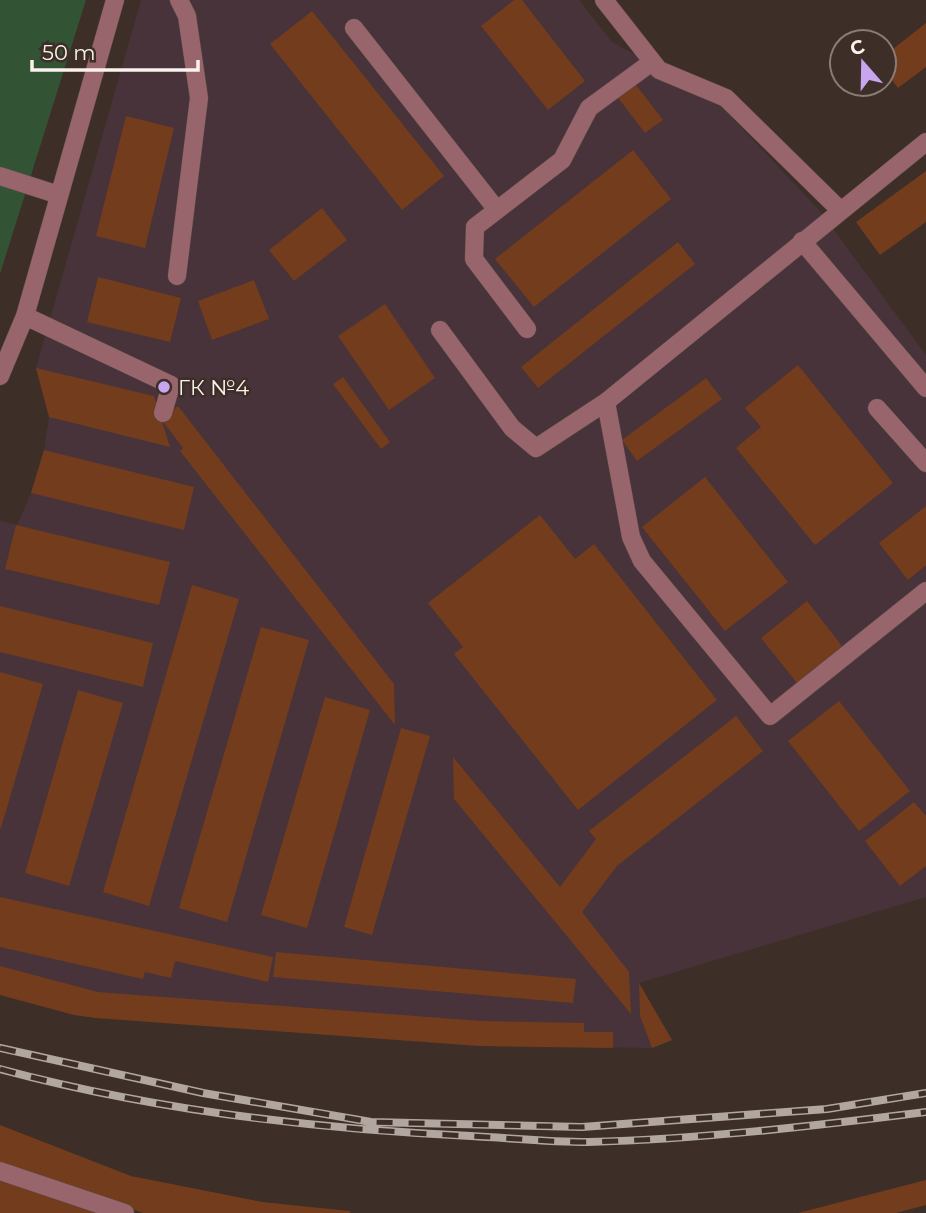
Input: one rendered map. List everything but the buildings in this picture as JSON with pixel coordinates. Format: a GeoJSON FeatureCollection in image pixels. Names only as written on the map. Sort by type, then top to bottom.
{"type":"FeatureCollection","features":[{"type":"Feature","properties":{"kind":"street"},"geometry":{"type":"LineString","coordinates":[[0,376],[25,316],[116,0]]}},
{"type":"Feature","properties":{"kind":"street"},"geometry":{"type":"LineString","coordinates":[[177,276],[199,98],[187,16],[178,0]]}},
{"type":"Feature","properties":{"kind":"street"},"geometry":{"type":"LineString","coordinates":[[604,0],[659,70],[726,98],[840,210]]}},
{"type":"Feature","properties":{"kind":"street"},"geometry":{"type":"LineString","coordinates":[[354,28],[497,210]]}},
{"type":"Feature","properties":{"kind":"street"},"geometry":{"type":"LineString","coordinates":[[527,329],[474,259],[475,227],[562,160],[589,108],[652,61]]}},
{"type":"Feature","properties":{"kind":"street"},"geometry":{"type":"LineString","coordinates":[[440,330],[512,428],[537,449],[606,402],[926,142]]}},
{"type":"Feature","properties":{"kind":"street"},"geometry":{"type":"LineString","coordinates":[[0,176],[59,195]]}},
{"type":"Feature","properties":{"kind":"street"},"geometry":{"type":"LineString","coordinates":[[802,241],[926,388]]}},
{"type":"Feature","properties":{"kind":"street"},"geometry":{"type":"LineString","coordinates":[[25,316],[171,385],[163,413]]}},
{"type":"Feature","properties":{"kind":"street"},"geometry":{"type":"LineString","coordinates":[[606,402],[631,537],[642,561],[770,716],[926,591]]}},
{"type":"Feature","properties":{"kind":"street"},"geometry":{"type":"LineString","coordinates":[[877,408],[926,463]]}},
{"type":"Feature","properties":{"kind":"street"},"geometry":{"type":"LineString","coordinates":[[0,1171],[125,1213]]}},
{"type":"Feature","properties":{"kind":"shaded area"},"geometry":{"type":"Polygon","coordinates":[[[141,0],[579,0],[612,42],[711,95],[820,211],[926,355],[926,897],[639,983],[672,1040],[652,1048],[479,1046],[96,1018],[74,1015],[0,995],[0,521],[17,525],[31,493],[44,450],[49,417],[36,368],[141,0]]]}},
{"type":"Feature","properties":{"kind":"green space"},"geometry":{"type":"Polygon","coordinates":[[[0,0],[86,0],[0,274],[0,0]]]}},
{"type":"Feature","properties":{"kind":"railway"},"geometry":{"type":"LineString","coordinates":[[0,1048],[203,1093],[371,1122],[582,1127],[827,1109],[926,1093]]}},
{"type":"Feature","properties":{"kind":"railway"},"geometry":{"type":"LineString","coordinates":[[0,1069],[116,1096],[293,1123],[559,1141],[588,1142],[715,1135],[926,1112]]}},
{"type":"Feature","properties":{"kind":"place","name":"ГК №4"},"geometry":{"type":"Point","coordinates":[164,387]}}]}
